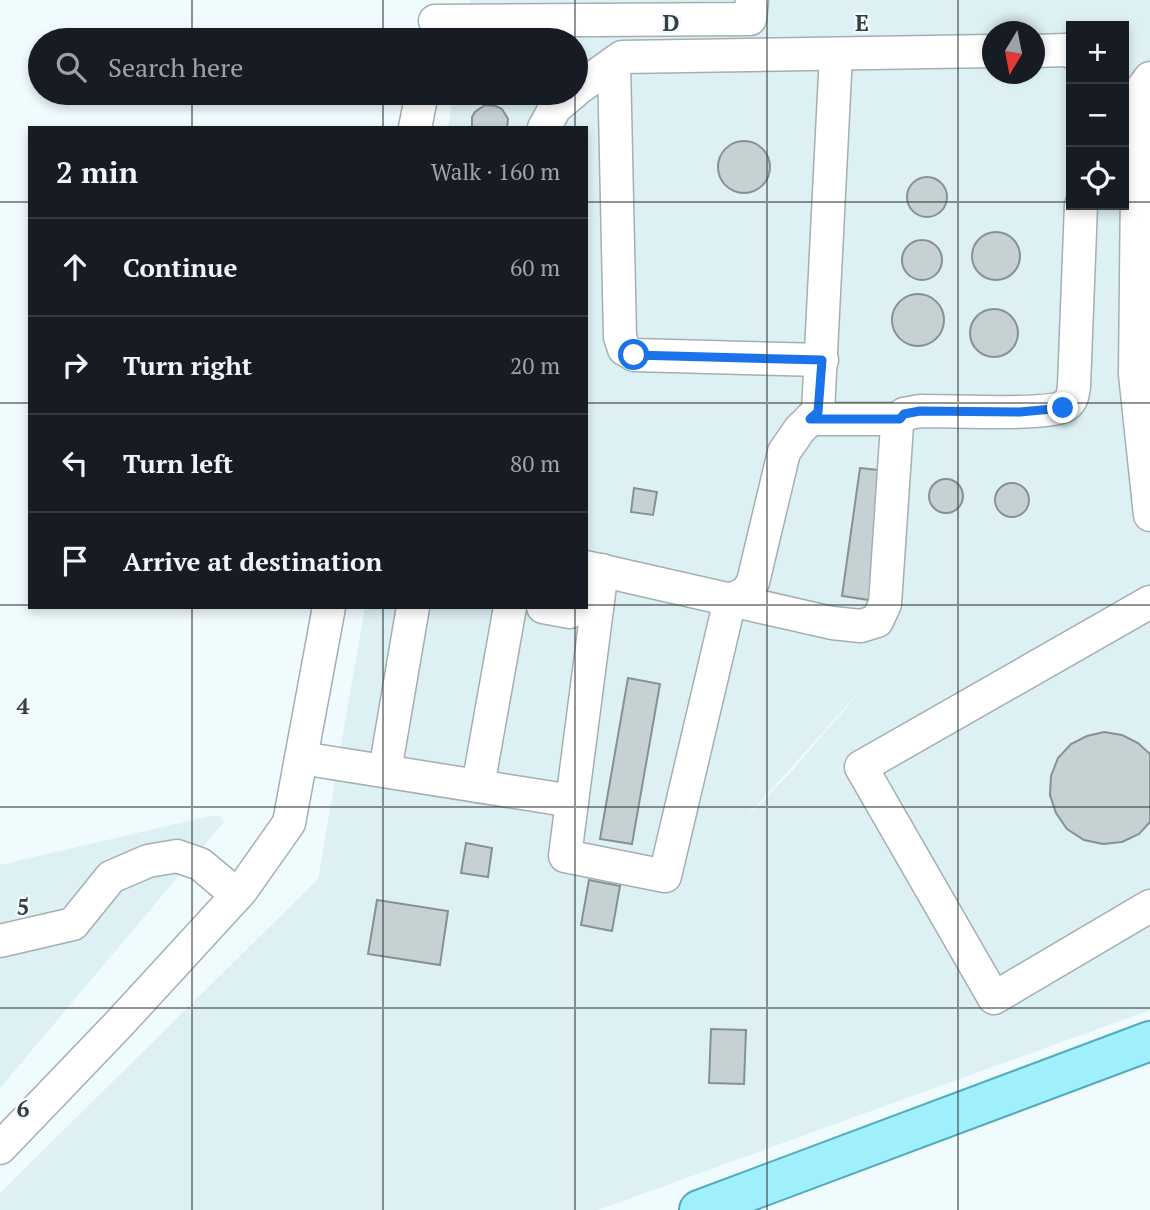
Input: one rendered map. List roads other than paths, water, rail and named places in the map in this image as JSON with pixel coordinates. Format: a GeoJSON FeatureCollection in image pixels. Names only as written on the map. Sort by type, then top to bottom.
{"type":"FeatureCollection","features":[{"type":"Feature","properties":{"kind":"main road"},"geometry":{"type":"LineString","coordinates":[[699,1210],[1150,1041]]}},
{"type":"Feature","properties":{"kind":"street"},"geometry":{"type":"LineString","coordinates":[[435,21],[538,10],[750,19],[752,0]]}},
{"type":"Feature","properties":{"kind":"street"},"geometry":{"type":"LineString","coordinates":[[1045,51],[1066,50]]}},
{"type":"Feature","properties":{"kind":"street"},"geometry":{"type":"LineString","coordinates":[[588,82],[622,57],[982,51]]}},
{"type":"Feature","properties":{"kind":"street"},"geometry":{"type":"LineString","coordinates":[[730,600],[746,593],[753,582],[784,452],[800,429],[818,412],[836,54]]}},
{"type":"Feature","properties":{"kind":"street"},"geometry":{"type":"LineString","coordinates":[[614,63],[620,337],[625,349],[634,355],[822,360]]}},
{"type":"Feature","properties":{"kind":"street"},"geometry":{"type":"LineString","coordinates":[[1150,78],[1138,94],[1142,350],[1135,374],[1150,515]]}},
{"type":"Feature","properties":{"kind":"street"},"geometry":{"type":"LineString","coordinates":[[415,126],[420,105]]}},
{"type":"Feature","properties":{"kind":"street"},"geometry":{"type":"LineString","coordinates":[[545,126],[559,105]]}},
{"type":"Feature","properties":{"kind":"street"},"geometry":{"type":"LineString","coordinates":[[594,569],[832,623],[861,626],[877,621],[885,604],[897,425],[904,414],[920,411],[1020,412],[1063,408],[1071,400],[1074,386],[1081,210]]}},
{"type":"Feature","properties":{"kind":"street"},"geometry":{"type":"LineString","coordinates":[[810,419],[900,419]]}},
{"type":"Feature","properties":{"kind":"street"},"geometry":{"type":"LineString","coordinates":[[570,611],[572,801],[565,856],[665,876],[730,600]]}},
{"type":"Feature","properties":{"kind":"street"},"geometry":{"type":"LineString","coordinates":[[1150,601],[861,766],[994,998],[1150,906]]}},
{"type":"Feature","properties":{"kind":"street"},"geometry":{"type":"LineString","coordinates":[[0,1148],[117,1026],[236,895],[289,824],[328,609]]}},
{"type":"Feature","properties":{"kind":"street"},"geometry":{"type":"LineString","coordinates":[[385,771],[414,609]]}},
{"type":"Feature","properties":{"kind":"street"},"geometry":{"type":"LineString","coordinates":[[478,786],[510,609]]}},
{"type":"Feature","properties":{"kind":"street"},"geometry":{"type":"LineString","coordinates":[[301,758],[572,801]]}},
{"type":"Feature","properties":{"kind":"street"},"geometry":{"type":"LineString","coordinates":[[0,941],[73,924],[111,877],[148,861],[177,856],[201,864],[236,895]]}}]}
